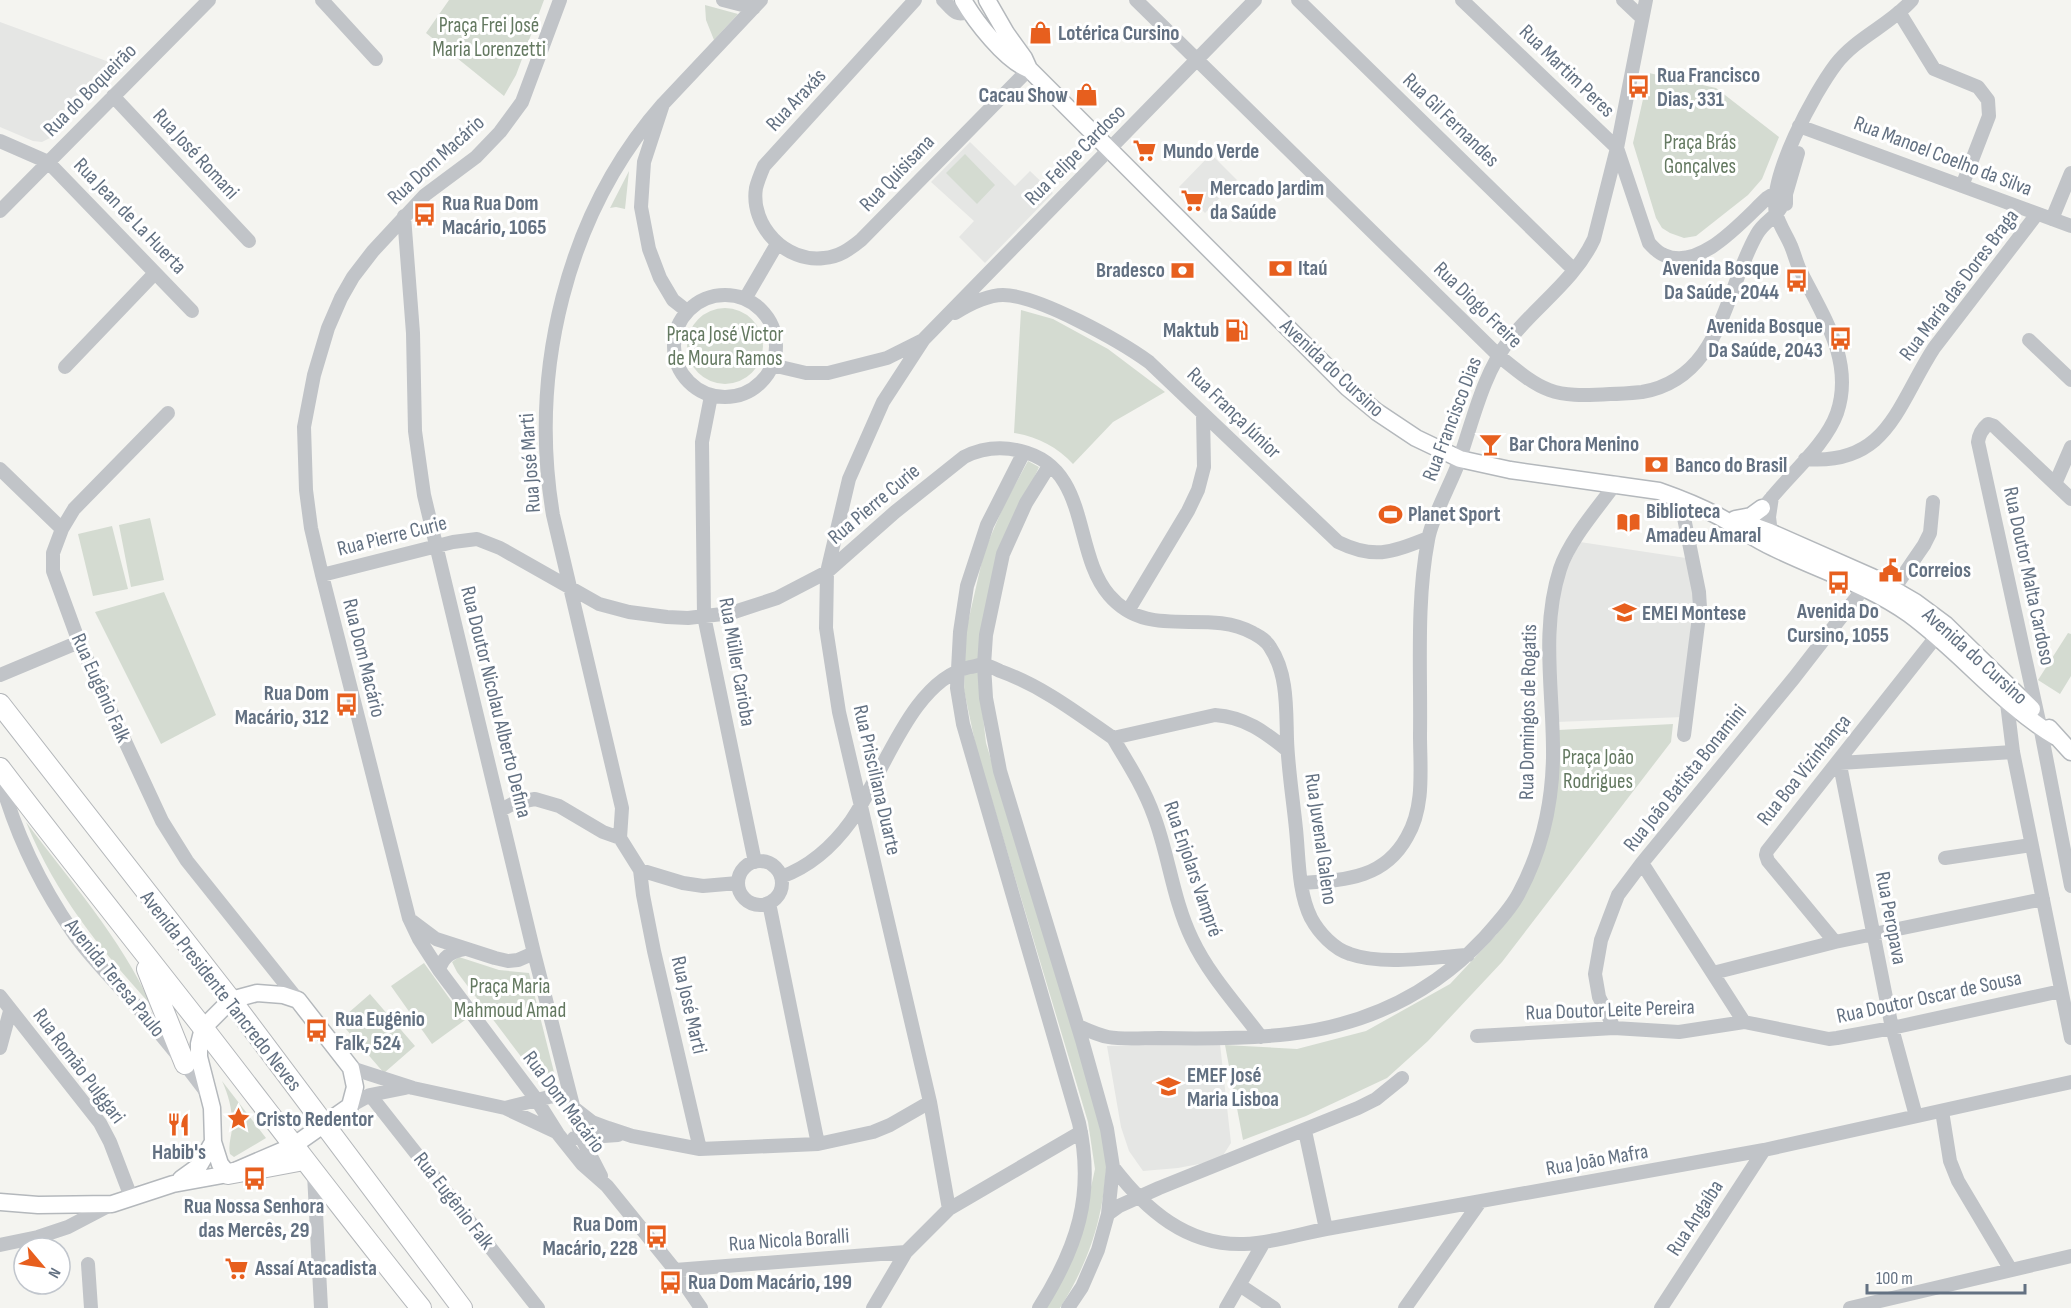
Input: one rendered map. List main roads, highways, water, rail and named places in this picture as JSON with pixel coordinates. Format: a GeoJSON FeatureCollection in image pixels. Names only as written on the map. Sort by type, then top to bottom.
{"type":"FeatureCollection","features":[{"type":"Feature","properties":{"kind":"highway","name":"Avenida Presidente Tancredo Neves"},"geometry":{"type":"LineString","coordinates":[[0,704],[231,1000],[462,1308]]}},
{"type":"Feature","properties":{"kind":"highway","name":"Avenida Presidente Tancredo Neves"},"geometry":{"type":"LineString","coordinates":[[0,768],[421,1308]]}},
{"type":"Feature","properties":{"kind":"highway"},"geometry":{"type":"LineString","coordinates":[[138,947],[185,1064]]}},
{"type":"Feature","properties":{"kind":"highway"},"geometry":{"type":"LineString","coordinates":[[228,1174],[304,1160]]}},
{"type":"Feature","properties":{"kind":"main road","name":"Avenida do Cursino"},"geometry":{"type":"LineString","coordinates":[[978,3],[1024,58],[1029,69],[1348,388],[1377,412],[1416,438],[1460,459],[1510,470],[1616,483],[1659,491],[1680,498],[1868,583],[1889,595],[1915,602],[1941,631],[2071,752]]}},
{"type":"Feature","properties":{"kind":"main road"},"geometry":{"type":"LineString","coordinates":[[1725,518],[1745,518],[1767,502]]}},
{"type":"Feature","properties":{"kind":"main road","name":"Rua Eugênio Falk"},"geometry":{"type":"LineString","coordinates":[[231,1000],[257,993],[277,994],[298,1000],[351,1068],[355,1087],[350,1106],[323,1125]]}},
{"type":"Feature","properties":{"kind":"main road"},"geometry":{"type":"LineString","coordinates":[[203,1028],[231,1000]]}},
{"type":"Feature","properties":{"kind":"main road","name":"Avenida Teresa Paulo"},"geometry":{"type":"LineString","coordinates":[[203,1028],[200,1035],[199,1057],[214,1122],[213,1142],[220,1164],[228,1174]]}},
{"type":"Feature","properties":{"kind":"main road"},"geometry":{"type":"LineString","coordinates":[[304,1160],[323,1125]]}},
{"type":"Feature","properties":{"kind":"main road"},"geometry":{"type":"LineString","coordinates":[[173,1184],[196,1170],[213,1142]]}},
{"type":"Feature","properties":{"kind":"main road"},"geometry":{"type":"LineString","coordinates":[[0,1202],[38,1205],[112,1204],[173,1184],[228,1174]]}},
{"type":"Feature","properties":{"kind":"place","name":"Lotérica Cursino"},"geometry":{"type":"Point","coordinates":[1040,33]}},
{"type":"Feature","properties":{"kind":"place","name":"Rua Francisco Dias, 331"},"geometry":{"type":"Point","coordinates":[1639,87]}},
{"type":"Feature","properties":{"kind":"place","name":"Cacau Show"},"geometry":{"type":"Point","coordinates":[1086,95]}},
{"type":"Feature","properties":{"kind":"place","name":"Mundo Verde"},"geometry":{"type":"Point","coordinates":[1145,151]}},
{"type":"Feature","properties":{"kind":"place","name":"Mercado Jardim da Saúde"},"geometry":{"type":"Point","coordinates":[1192,200]}},
{"type":"Feature","properties":{"kind":"place","name":"Rua Rua Dom Macário, 1065"},"geometry":{"type":"Point","coordinates":[424,215]}},
{"type":"Feature","properties":{"kind":"place","name":"Itaú"},"geometry":{"type":"Point","coordinates":[1280,268]}},
{"type":"Feature","properties":{"kind":"place","name":"Bradesco"},"geometry":{"type":"Point","coordinates":[1183,270]}},
{"type":"Feature","properties":{"kind":"place","name":"Avenida Bosque Da Saúde, 2044"},"geometry":{"type":"Point","coordinates":[1797,280]}},
{"type":"Feature","properties":{"kind":"place","name":"Maktub"},"geometry":{"type":"Point","coordinates":[1237,330]}},
{"type":"Feature","properties":{"kind":"place","name":"Avenida Bosque Da Saúde, 2043"},"geometry":{"type":"Point","coordinates":[1841,338]}},
{"type":"Feature","properties":{"kind":"place","name":"Bar Chora Menino"},"geometry":{"type":"Point","coordinates":[1491,444]}},
{"type":"Feature","properties":{"kind":"place","name":"Banco do Brasil"},"geometry":{"type":"Point","coordinates":[1657,465]}},
{"type":"Feature","properties":{"kind":"place","name":"Planet Sport"},"geometry":{"type":"Point","coordinates":[1390,514]}},
{"type":"Feature","properties":{"kind":"place","name":"Biblioteca Amadeu Amaral"},"geometry":{"type":"Point","coordinates":[1628,523]}},
{"type":"Feature","properties":{"kind":"place","name":"Correios"},"geometry":{"type":"Point","coordinates":[1890,570]}},
{"type":"Feature","properties":{"kind":"place","name":"Avenida Do Cursino, 1055"},"geometry":{"type":"Point","coordinates":[1838,583]}},
{"type":"Feature","properties":{"kind":"place","name":"EMEI Montese"},"geometry":{"type":"Point","coordinates":[1624,613]}},
{"type":"Feature","properties":{"kind":"place","name":"Rua Dom Macário, 312"},"geometry":{"type":"Point","coordinates":[347,705]}},
{"type":"Feature","properties":{"kind":"place","name":"Rua Eugênio Falk, 524"},"geometry":{"type":"Point","coordinates":[317,1031]}},
{"type":"Feature","properties":{"kind":"place","name":"EMEF José Maria Lisboa"},"geometry":{"type":"Point","coordinates":[1169,1087]}},
{"type":"Feature","properties":{"kind":"place","name":"Cristo Redentor"},"geometry":{"type":"Point","coordinates":[238,1119]}},
{"type":"Feature","properties":{"kind":"place","name":"Habib's"},"geometry":{"type":"Point","coordinates":[179,1124]}},
{"type":"Feature","properties":{"kind":"place","name":"Rua Nossa Senhora das Mercês, 29"},"geometry":{"type":"Point","coordinates":[254,1178]}},
{"type":"Feature","properties":{"kind":"place","name":"Rua Dom Macário, 228"},"geometry":{"type":"Point","coordinates":[656,1236]}},
{"type":"Feature","properties":{"kind":"place","name":"Assaí Atacadista"},"geometry":{"type":"Point","coordinates":[237,1268]}},
{"type":"Feature","properties":{"kind":"place","name":"Rua Dom Macário, 199"},"geometry":{"type":"Point","coordinates":[670,1282]}},
{"type":"Feature","properties":{"kind":"park label","name":"Praça Frei José Maria Lorenzetti"},"geometry":{"type":"Point","coordinates":[489,37]}},
{"type":"Feature","properties":{"kind":"park label","name":"Praça Brás Gonçalves"},"geometry":{"type":"Point","coordinates":[1700,154]}},
{"type":"Feature","properties":{"kind":"park label","name":"Praça José Victor de Moura Ramos"},"geometry":{"type":"Point","coordinates":[725,346]}},
{"type":"Feature","properties":{"kind":"park label","name":"Praça João Rodrigues"},"geometry":{"type":"Point","coordinates":[1598,769]}},
{"type":"Feature","properties":{"kind":"park label","name":"Praça Maria Mahmoud Amad"},"geometry":{"type":"Point","coordinates":[510,998]}}]}
